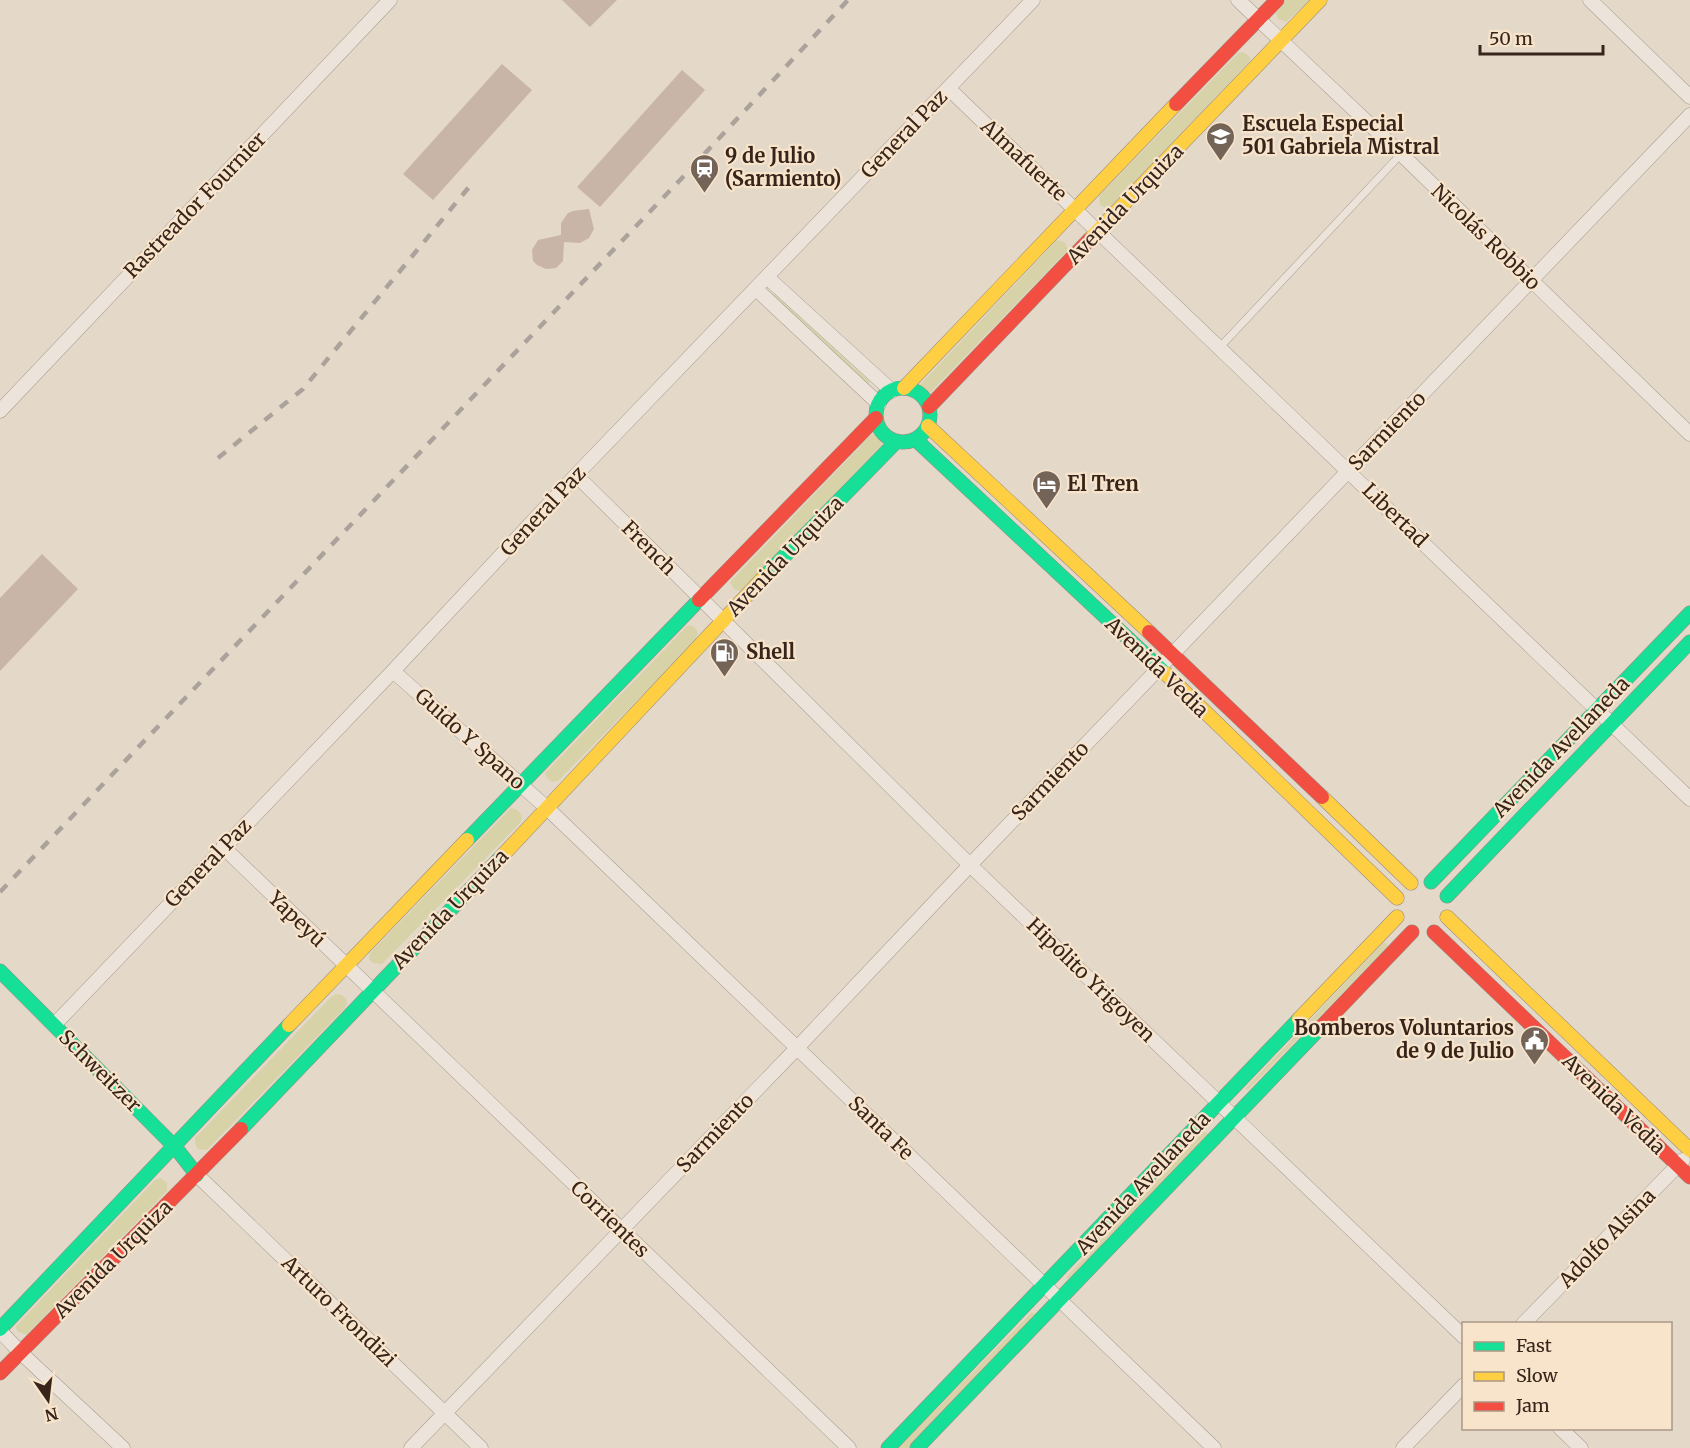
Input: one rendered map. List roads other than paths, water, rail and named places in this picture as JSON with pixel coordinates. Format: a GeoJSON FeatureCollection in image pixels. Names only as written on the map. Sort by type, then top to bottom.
{"type":"FeatureCollection","features":[{"type":"Feature","properties":{"kind":"main road","name":"Avenida Urquiza"},"geometry":{"type":"LineString","coordinates":[[898,390],[1277,0]]}},
{"type":"Feature","properties":{"kind":"main road","name":"Avenida Urquiza"},"geometry":{"type":"LineString","coordinates":[[929,407],[1100,232],[1320,0]]}},
{"type":"Feature","properties":{"kind":"main road"},"geometry":{"type":"LineString","coordinates":[[898,390],[918,392],[929,407],[928,426],[915,439],[908,442],[897,441],[883,433],[878,411],[885,395],[898,390]]}},
{"type":"Feature","properties":{"kind":"main road","name":"Avenida Urquiza"},"geometry":{"type":"LineString","coordinates":[[0,1330],[345,966],[700,600],[878,411]]}},
{"type":"Feature","properties":{"kind":"main road","name":"Avenida Vedia"},"geometry":{"type":"LineString","coordinates":[[928,426],[1173,654],[1411,883]]}},
{"type":"Feature","properties":{"kind":"main road","name":"Avenida Vedia"},"geometry":{"type":"LineString","coordinates":[[915,439],[1160,668],[1397,898]]}},
{"type":"Feature","properties":{"kind":"main road","name":"Avenida Urquiza"},"geometry":{"type":"LineString","coordinates":[[0,1373],[197,1175],[547,808],[721,621],[897,441]]}},
{"type":"Feature","properties":{"kind":"main road","name":"Avenida Avellaneda"},"geometry":{"type":"LineString","coordinates":[[1431,882],[1690,613]]}},
{"type":"Feature","properties":{"kind":"main road","name":"Avenida Avellaneda"},"geometry":{"type":"LineString","coordinates":[[1447,896],[1690,642]]}},
{"type":"Feature","properties":{"kind":"main road"},"geometry":{"type":"LineString","coordinates":[[1425,880],[1431,882],[1438,885],[1447,896],[1449,910],[1447,917],[1440,928],[1434,932],[1423,934],[1405,929],[1397,917],[1395,907],[1400,891],[1411,883],[1425,880]]}},
{"type":"Feature","properties":{"kind":"main road","name":"Avenida Avellaneda"},"geometry":{"type":"LineString","coordinates":[[888,1448],[1046,1286],[1218,1102],[1397,917]]}},
{"type":"Feature","properties":{"kind":"main road","name":"Avenida Vedia"},"geometry":{"type":"LineString","coordinates":[[1447,917],[1690,1151]]}},
{"type":"Feature","properties":{"kind":"main road","name":"Avenida Avellaneda"},"geometry":{"type":"LineString","coordinates":[[917,1448],[1061,1301],[1412,932]]}},
{"type":"Feature","properties":{"kind":"main road","name":"Avenida Vedia"},"geometry":{"type":"LineString","coordinates":[[1434,932],[1690,1177]]}},
{"type":"Feature","properties":{"kind":"main road","name":"Schweitzer"},"geometry":{"type":"LineString","coordinates":[[0,970],[175,1146],[197,1175]]}},
{"type":"Feature","properties":{"kind":"street","name":"Rastreador Fournier"},"geometry":{"type":"LineString","coordinates":[[0,411],[390,0]]}},
{"type":"Feature","properties":{"kind":"street","name":"General Paz"},"geometry":{"type":"LineString","coordinates":[[55,1024],[393,671],[576,475],[1033,0]]}},
{"type":"Feature","properties":{"kind":"street","name":"Nicolás Robbio"},"geometry":{"type":"LineString","coordinates":[[1238,0],[1401,154],[1690,434]]}},
{"type":"Feature","properties":{"kind":"street"},"geometry":{"type":"LineString","coordinates":[[1590,0],[1690,97]]}},
{"type":"Feature","properties":{"kind":"street","name":"Almafuerte"},"geometry":{"type":"LineString","coordinates":[[948,88],[1100,232]]}},
{"type":"Feature","properties":{"kind":"street","name":"Sarmiento"},"geometry":{"type":"LineString","coordinates":[[411,1448],[1690,115]]}},
{"type":"Feature","properties":{"kind":"street","name":"Libertad"},"geometry":{"type":"LineString","coordinates":[[1100,232],[1690,799]]}},
{"type":"Feature","properties":{"kind":"street"},"geometry":{"type":"LineString","coordinates":[[767,277],[898,390]]}},
{"type":"Feature","properties":{"kind":"street"},"geometry":{"type":"LineString","coordinates":[[756,288],[878,411]]}},
{"type":"Feature","properties":{"kind":"street","name":"French"},"geometry":{"type":"LineString","coordinates":[[576,475],[721,621]]}},
{"type":"Feature","properties":{"kind":"street","name":"Hipólito Yrigoyen"},"geometry":{"type":"LineString","coordinates":[[721,621],[969,864],[1462,1335]]}},
{"type":"Feature","properties":{"kind":"street","name":"Guido Y Spano"},"geometry":{"type":"LineString","coordinates":[[393,671],[547,808]]}},
{"type":"Feature","properties":{"kind":"street","name":"Santa Fe"},"geometry":{"type":"LineString","coordinates":[[547,808],[1214,1448]]}},
{"type":"Feature","properties":{"kind":"street","name":"Yapeyú"},"geometry":{"type":"LineString","coordinates":[[223,847],[371,990]]}},
{"type":"Feature","properties":{"kind":"street","name":"Corrientes"},"geometry":{"type":"LineString","coordinates":[[371,990],[849,1448]]}},
{"type":"Feature","properties":{"kind":"street","name":"Adolfo Alsina"},"geometry":{"type":"LineString","coordinates":[[1524,1322],[1678,1166],[1690,1151]]}},
{"type":"Feature","properties":{"kind":"street","name":"Arturo Frondizi"},"geometry":{"type":"LineString","coordinates":[[197,1175],[481,1448]]}},
{"type":"Feature","properties":{"kind":"street"},"geometry":{"type":"LineString","coordinates":[[0,1330],[20,1352],[123,1448]]}},
{"type":"Feature","properties":{"kind":"street"},"geometry":{"type":"LineString","coordinates":[[1403,1448],[1462,1387]]}},
{"type":"Feature","properties":{"kind":"street"},"geometry":{"type":"LineString","coordinates":[[1562,1430],[1581,1448]]}},
{"type":"Feature","properties":{"kind":"lane"},"geometry":{"type":"LineString","coordinates":[[1220,347],[1401,154]]}},
{"type":"Feature","properties":{"kind":"lane"},"geometry":{"type":"LineString","coordinates":[[1553,1046],[1567,1032]]}},
{"type":"Feature","properties":{"kind":"railway"},"geometry":{"type":"LineString","coordinates":[[0,892],[682,178],[848,0]]}},
{"type":"Feature","properties":{"kind":"railway"},"geometry":{"type":"LineString","coordinates":[[218,458],[303,389],[469,187]]}},
{"type":"Feature","properties":{"kind":"place","name":"Escuela Especial 501 Gabriela Mistral"},"geometry":{"type":"Point","coordinates":[1221,162]}},
{"type":"Feature","properties":{"kind":"place","name":"9 de Julio (Sarmiento)"},"geometry":{"type":"Point","coordinates":[704,194]}},
{"type":"Feature","properties":{"kind":"place","name":"El Tren"},"geometry":{"type":"Point","coordinates":[1046,510]}},
{"type":"Feature","properties":{"kind":"place","name":"Shell"},"geometry":{"type":"Point","coordinates":[725,678]}},
{"type":"Feature","properties":{"kind":"place","name":"Bomberos Voluntarios de 9 de Julio"},"geometry":{"type":"Point","coordinates":[1535,1066]}}]}
